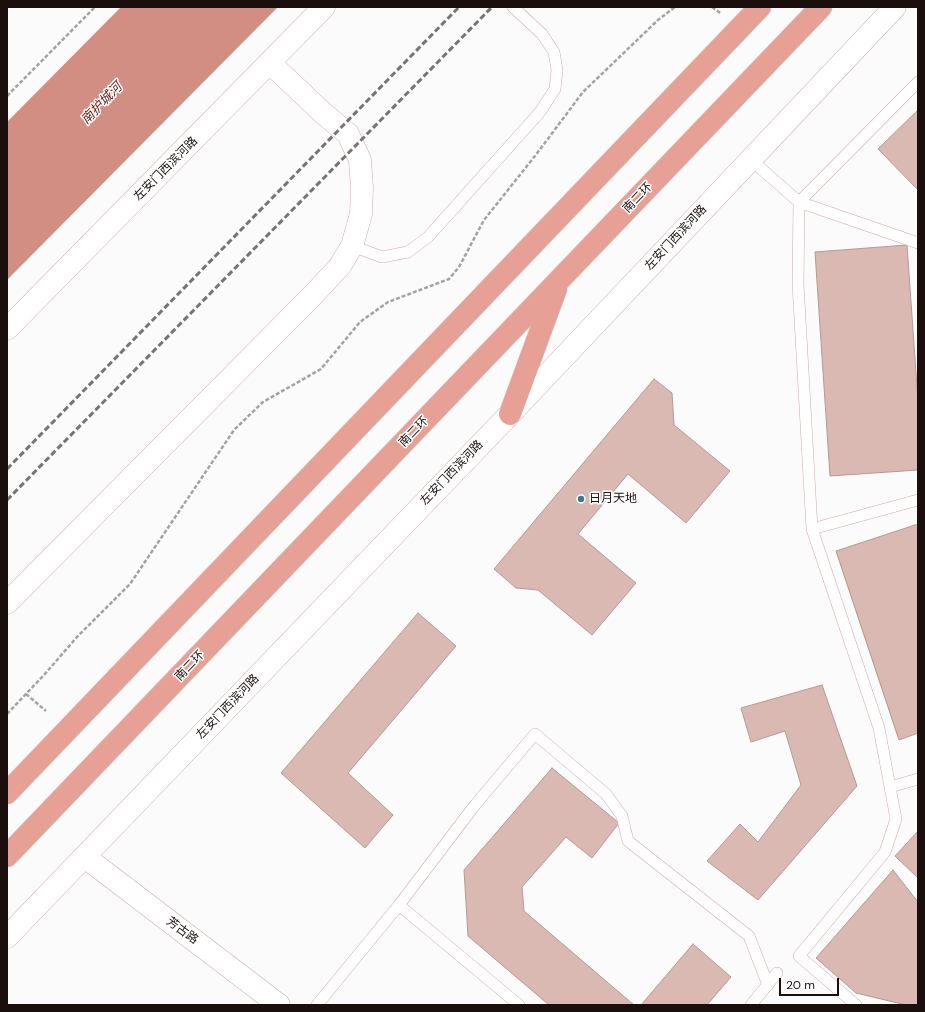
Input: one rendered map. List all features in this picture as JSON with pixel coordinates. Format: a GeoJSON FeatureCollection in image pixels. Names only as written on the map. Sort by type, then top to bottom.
{"type":"FeatureCollection","features":[{"type":"Feature","properties":{"kind":"highway"},"geometry":{"type":"LineString","coordinates":[[7,793],[760,7]]}},
{"type":"Feature","properties":{"kind":"highway","name":"南二环"},"geometry":{"type":"LineString","coordinates":[[7,856],[821,7]]}},
{"type":"Feature","properties":{"kind":"highway"},"geometry":{"type":"LineString","coordinates":[[510,414],[559,281]]}},
{"type":"Feature","properties":{"kind":"street","name":"左安门西滨河路"},"geometry":{"type":"LineString","coordinates":[[7,329],[324,7]]}},
{"type":"Feature","properties":{"kind":"street","name":"左安门西滨河路"},"geometry":{"type":"LineString","coordinates":[[7,936],[85,857],[510,414],[895,7]]}},
{"type":"Feature","properties":{"kind":"street"},"geometry":{"type":"LineString","coordinates":[[7,603],[313,295],[340,266],[352,246],[361,214],[362,188],[360,160],[348,134],[323,113],[270,62]]}},
{"type":"Feature","properties":{"kind":"street","name":"芳古路"},"geometry":{"type":"LineString","coordinates":[[85,857],[279,1005]]}},
{"type":"Feature","properties":{"kind":"lane"},"geometry":{"type":"LineString","coordinates":[[352,246],[382,257],[408,252],[428,237],[540,112],[555,89],[557,70],[554,52],[542,34],[513,7]]}},
{"type":"Feature","properties":{"kind":"lane"},"geometry":{"type":"LineString","coordinates":[[856,1005],[799,956],[885,852],[896,819],[879,728],[812,530],[798,284],[799,202],[918,82]]}},
{"type":"Feature","properties":{"kind":"lane"},"geometry":{"type":"LineString","coordinates":[[750,159],[799,202],[918,243]]}},
{"type":"Feature","properties":{"kind":"lane"},"geometry":{"type":"LineString","coordinates":[[812,530],[918,500]]}},
{"type":"Feature","properties":{"kind":"lane"},"geometry":{"type":"LineString","coordinates":[[317,1005],[399,905],[475,805],[534,734],[606,794],[622,816],[628,841],[749,936],[768,985]]}},
{"type":"Feature","properties":{"kind":"lane"},"geometry":{"type":"LineString","coordinates":[[890,787],[918,779]]}},
{"type":"Feature","properties":{"kind":"lane"},"geometry":{"type":"LineString","coordinates":[[399,905],[519,1005]]}},
{"type":"Feature","properties":{"kind":"lane"},"geometry":{"type":"LineString","coordinates":[[751,1005],[777,973]]}},
{"type":"Feature","properties":{"kind":"path"},"geometry":{"type":"LineString","coordinates":[[7,96],[95,7]]}},
{"type":"Feature","properties":{"kind":"path"},"geometry":{"type":"LineString","coordinates":[[7,714],[77,637],[130,584],[234,430],[263,402],[321,369],[360,322],[388,302],[449,279],[459,267],[484,220],[583,92],[658,20],[675,7]]}},
{"type":"Feature","properties":{"kind":"path"},"geometry":{"type":"LineString","coordinates":[[712,7],[720,13]]}},
{"type":"Feature","properties":{"kind":"path"},"geometry":{"type":"LineString","coordinates":[[26,694],[46,711]]}},
{"type":"Feature","properties":{"kind":"water","name":"南护城河"},"geometry":{"type":"Polygon","coordinates":[[[121,7],[278,7],[7,280],[7,122],[121,7]]]}},
{"type":"Feature","properties":{"kind":"building"},"geometry":{"type":"Polygon","coordinates":[[[918,110],[918,190],[878,149],[918,110]]]}},
{"type":"Feature","properties":{"kind":"building"},"geometry":{"type":"Polygon","coordinates":[[[907,245],[918,401],[918,470],[830,476],[815,252],[907,245]]]}},
{"type":"Feature","properties":{"kind":"building","name":"日月天地"},"geometry":{"type":"Polygon","coordinates":[[[654,379],[672,393],[674,425],[730,471],[686,523],[628,474],[578,534],[636,583],[592,635],[538,590],[516,588],[494,569],[654,379]]]}},
{"type":"Feature","properties":{"kind":"building"},"geometry":{"type":"Polygon","coordinates":[[[918,524],[918,733],[899,740],[836,551],[918,524]]]}},
{"type":"Feature","properties":{"kind":"building"},"geometry":{"type":"Polygon","coordinates":[[[418,613],[456,646],[348,773],[393,815],[365,848],[281,773],[418,613]]]}},
{"type":"Feature","properties":{"kind":"building"},"geometry":{"type":"Polygon","coordinates":[[[822,685],[857,786],[758,900],[707,861],[740,824],[758,842],[801,785],[785,731],[751,742],[741,708],[822,685]]]}},
{"type":"Feature","properties":{"kind":"building"},"geometry":{"type":"Polygon","coordinates":[[[552,768],[619,823],[592,858],[566,837],[522,887],[524,911],[634,1005],[549,1005],[468,936],[464,870],[552,768]]]}},
{"type":"Feature","properties":{"kind":"building"},"geometry":{"type":"Polygon","coordinates":[[[918,831],[918,878],[895,856],[918,831]]]}},
{"type":"Feature","properties":{"kind":"building"},"geometry":{"type":"Polygon","coordinates":[[[893,870],[918,902],[918,1005],[906,1005],[856,993],[816,958],[893,870]]]}},
{"type":"Feature","properties":{"kind":"building"},"geometry":{"type":"Polygon","coordinates":[[[693,944],[731,977],[707,1005],[641,1005],[693,944]]]}},
{"type":"Feature","properties":{"kind":"railway"},"geometry":{"type":"LineString","coordinates":[[7,469],[459,7]]}},
{"type":"Feature","properties":{"kind":"railway"},"geometry":{"type":"LineString","coordinates":[[7,500],[492,7]]}},
{"type":"Feature","properties":{"kind":"place","name":"日月天地"},"geometry":{"type":"Point","coordinates":[581,499]}}]}
